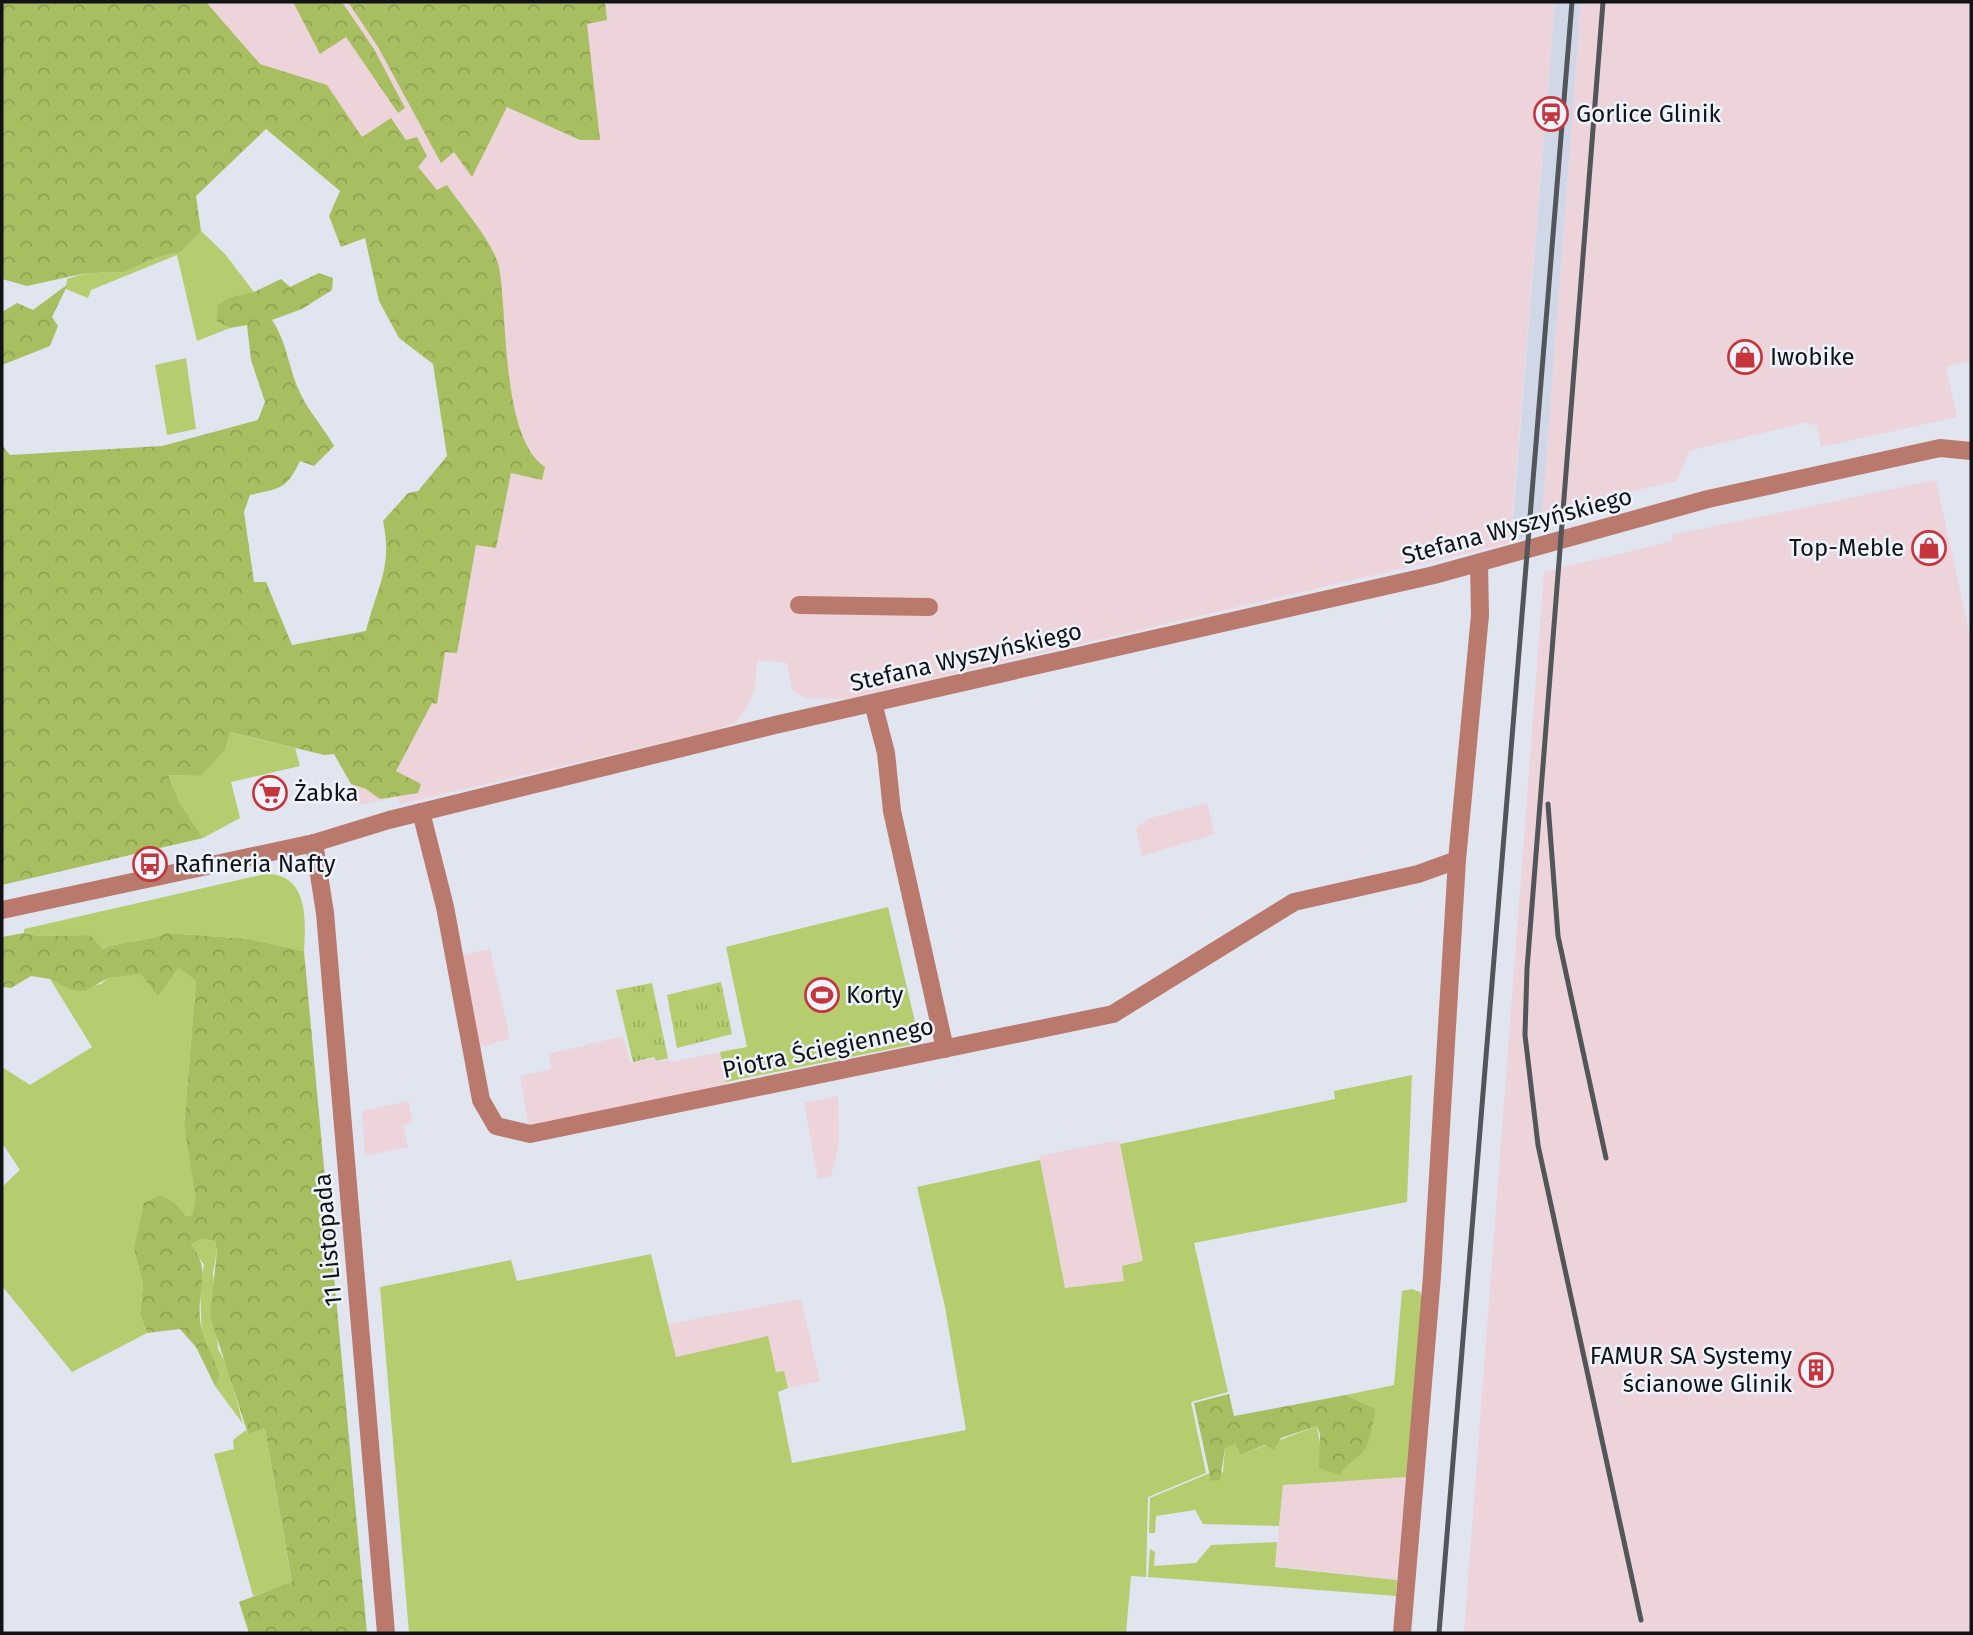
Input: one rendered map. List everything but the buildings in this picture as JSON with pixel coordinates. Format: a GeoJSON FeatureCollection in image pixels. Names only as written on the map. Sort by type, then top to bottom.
{"type":"FeatureCollection","features":[{"type":"Feature","properties":{"kind":"street","name":"Stefana Wyszyńskiego"},"geometry":{"type":"LineString","coordinates":[[2,910],[314,842],[421,812],[1479,563],[1708,499],[1940,448],[1971,451]]}},
{"type":"Feature","properties":{"kind":"street"},"geometry":{"type":"LineString","coordinates":[[1402,1633],[1432,1276],[1457,860],[1480,615],[1482,581],[1479,563]]}},
{"type":"Feature","properties":{"kind":"street"},"geometry":{"type":"LineString","coordinates":[[799,605],[929,607]]}},
{"type":"Feature","properties":{"kind":"street"},"geometry":{"type":"LineString","coordinates":[[873,704],[886,753],[892,811],[945,1049]]}},
{"type":"Feature","properties":{"kind":"street","name":"Piotra Ściegiennego"},"geometry":{"type":"LineString","coordinates":[[421,812],[445,907],[481,1100],[496,1126],[530,1134],[1114,1014],[1294,902],[1418,874],[1457,860]]}},
{"type":"Feature","properties":{"kind":"street","name":"11 Listopada"},"geometry":{"type":"LineString","coordinates":[[314,842],[325,913],[386,1633]]}},
{"type":"Feature","properties":{"kind":"shaded area"},"geometry":{"type":"Polygon","coordinates":[[[206,2],[1555,2],[1510,543],[846,699],[804,698],[792,689],[787,663],[757,660],[755,689],[748,705],[737,721],[721,729],[400,804],[397,797],[361,805],[351,784],[412,667],[468,470],[444,283],[206,2]]]}},
{"type":"Feature","properties":{"kind":"shaded area"},"geometry":{"type":"Polygon","coordinates":[[[1555,2],[1581,2],[1541,530],[1511,542],[1555,2]]]}},
{"type":"Feature","properties":{"kind":"shaded area"},"geometry":{"type":"Polygon","coordinates":[[[1581,2],[1971,2],[1971,361],[1946,367],[1957,417],[1821,447],[1816,424],[1808,425],[1807,422],[1689,451],[1677,481],[1542,512],[1581,2]]]}},
{"type":"Feature","properties":{"kind":"shaded area"},"geometry":{"type":"Polygon","coordinates":[[[1936,480],[1971,640],[1971,1633],[1464,1633],[1544,572],[1672,541],[1672,535],[1936,480]]]}},
{"type":"Feature","properties":{"kind":"shaded area"},"geometry":{"type":"Polygon","coordinates":[[[1207,803],[1215,834],[1142,856],[1136,829],[1147,819],[1207,803]]]}},
{"type":"Feature","properties":{"kind":"shaded area"},"geometry":{"type":"Polygon","coordinates":[[[490,949],[510,1039],[471,1049],[455,957],[490,949]]]}},
{"type":"Feature","properties":{"kind":"shaded area"},"geometry":{"type":"Polygon","coordinates":[[[623,1036],[630,1063],[654,1058],[656,1062],[669,1059],[670,1062],[720,1052],[728,1093],[530,1134],[520,1076],[551,1069],[549,1054],[623,1036]]]}},
{"type":"Feature","properties":{"kind":"shaded area"},"geometry":{"type":"Polygon","coordinates":[[[838,1096],[839,1145],[831,1176],[818,1179],[804,1103],[838,1096]]]}},
{"type":"Feature","properties":{"kind":"shaded area"},"geometry":{"type":"Polygon","coordinates":[[[408,1101],[413,1122],[403,1125],[408,1147],[365,1156],[362,1111],[408,1101]]]}},
{"type":"Feature","properties":{"kind":"shaded area"},"geometry":{"type":"Polygon","coordinates":[[[1119,1140],[1143,1261],[1124,1281],[1065,1288],[1039,1156],[1119,1140]]]}},
{"type":"Feature","properties":{"kind":"shaded area"},"geometry":{"type":"Polygon","coordinates":[[[801,1299],[820,1381],[788,1388],[784,1371],[776,1372],[767,1337],[676,1357],[668,1324],[801,1299]]]}},
{"type":"Feature","properties":{"kind":"shaded area"},"geometry":{"type":"Polygon","coordinates":[[[1371,1477],[1407,1477],[1397,1580],[1275,1566],[1283,1485],[1371,1477]]]}},
{"type":"Feature","properties":{"kind":"green space"},"geometry":{"type":"Polygon","coordinates":[[[2,2],[206,2],[260,64],[327,85],[362,137],[391,118],[406,140],[417,137],[427,156],[418,167],[437,190],[447,185],[491,247],[499,267],[502,288],[513,404],[531,452],[545,467],[542,480],[511,473],[496,548],[476,545],[457,653],[445,652],[437,704],[432,703],[396,771],[421,784],[418,793],[380,799],[366,789],[351,784],[334,754],[324,755],[230,732],[225,749],[201,776],[168,775],[180,803],[203,838],[2,885],[2,445],[10,455],[162,446],[258,420],[265,402],[251,360],[247,325],[230,328],[217,322],[218,305],[230,297],[254,292],[281,279],[290,287],[319,273],[333,278],[332,290],[302,309],[272,320],[281,336],[301,394],[334,446],[314,466],[300,461],[291,478],[281,486],[250,495],[244,512],[254,582],[266,582],[292,645],[366,631],[385,564],[386,537],[383,521],[408,493],[418,491],[447,456],[433,364],[399,338],[379,301],[365,238],[341,247],[329,216],[340,191],[266,129],[196,196],[201,231],[181,252],[155,258],[125,272],[86,273],[27,286],[2,279],[2,2]]]}},
{"type":"Feature","properties":{"kind":"green space"},"geometry":{"type":"Polygon","coordinates":[[[293,2],[342,2],[374,49],[405,108],[398,113],[346,37],[320,54],[293,2]]]}},
{"type":"Feature","properties":{"kind":"green space"},"geometry":{"type":"Polygon","coordinates":[[[348,2],[605,2],[607,20],[587,24],[600,140],[580,140],[507,107],[472,177],[454,152],[441,163],[378,47],[348,2]]]}},
{"type":"Feature","properties":{"kind":"green space"},"geometry":{"type":"Polygon","coordinates":[[[201,231],[225,254],[254,292],[230,297],[217,322],[230,328],[197,341],[177,255],[91,290],[88,298],[66,289],[67,279],[86,273],[125,272],[155,258],[181,252],[201,231]]]}},
{"type":"Feature","properties":{"kind":"green space"},"geometry":{"type":"Polygon","coordinates":[[[68,284],[52,317],[58,326],[50,346],[2,365],[2,312],[17,303],[33,310],[68,284]]]}},
{"type":"Feature","properties":{"kind":"green space"},"geometry":{"type":"Polygon","coordinates":[[[186,358],[196,429],[167,435],[155,365],[186,358]]]}},
{"type":"Feature","properties":{"kind":"green space"},"geometry":{"type":"Polygon","coordinates":[[[230,732],[295,748],[300,766],[231,782],[240,818],[203,838],[180,803],[168,775],[201,776],[230,732]]]}},
{"type":"Feature","properties":{"kind":"green space"},"geometry":{"type":"Polygon","coordinates":[[[265,874],[290,881],[297,889],[304,912],[304,951],[250,939],[167,933],[103,949],[90,935],[39,936],[24,933],[24,929],[265,874]]]}},
{"type":"Feature","properties":{"kind":"green space","name":"Korty"},"geometry":{"type":"Polygon","coordinates":[[[888,907],[920,1043],[726,1082],[720,1052],[747,1047],[726,947],[888,907]]]}},
{"type":"Feature","properties":{"kind":"green space"},"geometry":{"type":"Polygon","coordinates":[[[24,933],[39,936],[90,935],[103,949],[167,933],[250,939],[304,951],[367,1633],[249,1633],[239,1602],[292,1582],[265,1429],[248,1434],[210,1316],[217,1251],[215,1241],[202,1239],[191,1245],[201,1263],[200,1319],[203,1335],[220,1376],[215,1386],[196,1347],[180,1329],[147,1333],[140,1314],[143,1285],[134,1249],[144,1203],[161,1195],[176,1204],[185,1216],[192,1215],[196,1199],[184,1126],[196,981],[178,968],[158,996],[141,974],[108,978],[85,991],[70,990],[50,979],[31,976],[11,988],[2,987],[2,937],[24,933]]]}},
{"type":"Feature","properties":{"kind":"green space"},"geometry":{"type":"Polygon","coordinates":[[[178,968],[196,981],[184,1126],[197,1199],[192,1215],[184,1216],[176,1204],[134,1249],[143,1285],[140,1314],[147,1333],[72,1372],[2,1286],[2,1187],[20,1170],[2,1143],[2,1067],[30,1085],[92,1047],[50,979],[70,990],[101,984],[108,978],[178,968]]]}},
{"type":"Feature","properties":{"kind":"green space"},"geometry":{"type":"Polygon","coordinates":[[[721,982],[732,1034],[677,1048],[667,995],[721,982]]]}},
{"type":"Feature","properties":{"kind":"green space"},"geometry":{"type":"Polygon","coordinates":[[[652,983],[668,1058],[656,1061],[654,1057],[633,1062],[616,990],[652,983]]]}},
{"type":"Feature","properties":{"kind":"green space"},"geometry":{"type":"Polygon","coordinates":[[[1412,1075],[1407,1202],[1194,1243],[1228,1392],[1191,1402],[1206,1473],[1148,1497],[1146,1577],[1131,1576],[1126,1633],[409,1633],[380,1287],[511,1260],[517,1281],[651,1254],[676,1357],[768,1336],[776,1372],[784,1371],[788,1388],[778,1392],[792,1463],[966,1430],[945,1307],[917,1187],[1040,1160],[1065,1288],[1124,1281],[1122,1266],[1143,1261],[1120,1144],[1335,1099],[1334,1091],[1412,1075]]]}},
{"type":"Feature","properties":{"kind":"green space"},"geometry":{"type":"Polygon","coordinates":[[[202,1239],[215,1241],[217,1251],[213,1272],[218,1349],[227,1365],[243,1424],[215,1386],[220,1376],[202,1338],[200,1287],[204,1265],[191,1245],[202,1239]]]}},
{"type":"Feature","properties":{"kind":"green space"},"geometry":{"type":"Polygon","coordinates":[[[1412,1289],[1420,1292],[1422,1298],[1407,1477],[1283,1485],[1279,1526],[1203,1524],[1195,1510],[1156,1516],[1155,1533],[1149,1533],[1150,1498],[1210,1473],[1212,1481],[1223,1472],[1225,1447],[1235,1444],[1240,1455],[1317,1426],[1321,1450],[1344,1465],[1359,1454],[1367,1442],[1376,1409],[1346,1395],[1394,1385],[1402,1291],[1412,1289]]]}},
{"type":"Feature","properties":{"kind":"green space"},"geometry":{"type":"Polygon","coordinates":[[[1229,1394],[1234,1416],[1346,1395],[1376,1409],[1370,1439],[1360,1455],[1340,1475],[1319,1468],[1320,1434],[1317,1426],[1281,1438],[1274,1450],[1265,1445],[1240,1455],[1235,1444],[1225,1448],[1220,1480],[1211,1481],[1194,1403],[1229,1394]]]}},
{"type":"Feature","properties":{"kind":"green space"},"geometry":{"type":"Polygon","coordinates":[[[265,1429],[292,1583],[253,1596],[214,1454],[234,1449],[233,1440],[246,1430],[248,1434],[265,1429]]]}},
{"type":"Feature","properties":{"kind":"green space"},"geometry":{"type":"Polygon","coordinates":[[[1277,1542],[1275,1567],[1397,1580],[1396,1596],[1148,1577],[1150,1549],[1155,1552],[1154,1566],[1196,1563],[1211,1545],[1277,1542]]]}},
{"type":"Feature","properties":{"kind":"railway"},"geometry":{"type":"LineString","coordinates":[[1439,1633],[1572,2]]}},
{"type":"Feature","properties":{"kind":"railway"},"geometry":{"type":"LineString","coordinates":[[1603,2],[1527,969],[1525,1035],[1538,1145],[1641,1620]]}},
{"type":"Feature","properties":{"kind":"railway"},"geometry":{"type":"LineString","coordinates":[[1548,804],[1558,936],[1606,1158]]}},
{"type":"Feature","properties":{"kind":"place","name":"Gorlice Glinik"},"geometry":{"type":"Point","coordinates":[1551,114]}},
{"type":"Feature","properties":{"kind":"place","name":"Iwobike"},"geometry":{"type":"Point","coordinates":[1745,357]}},
{"type":"Feature","properties":{"kind":"place","name":"Top-Meble"},"geometry":{"type":"Point","coordinates":[1929,548]}},
{"type":"Feature","properties":{"kind":"place","name":"Żabka"},"geometry":{"type":"Point","coordinates":[270,793]}},
{"type":"Feature","properties":{"kind":"place","name":"Rafineria Nafty"},"geometry":{"type":"Point","coordinates":[150,864]}},
{"type":"Feature","properties":{"kind":"place","name":"Korty"},"geometry":{"type":"Point","coordinates":[822,995]}},
{"type":"Feature","properties":{"kind":"place","name":"FAMUR SA Systemy ścianowe Glinik"},"geometry":{"type":"Point","coordinates":[1816,1370]}}]}
